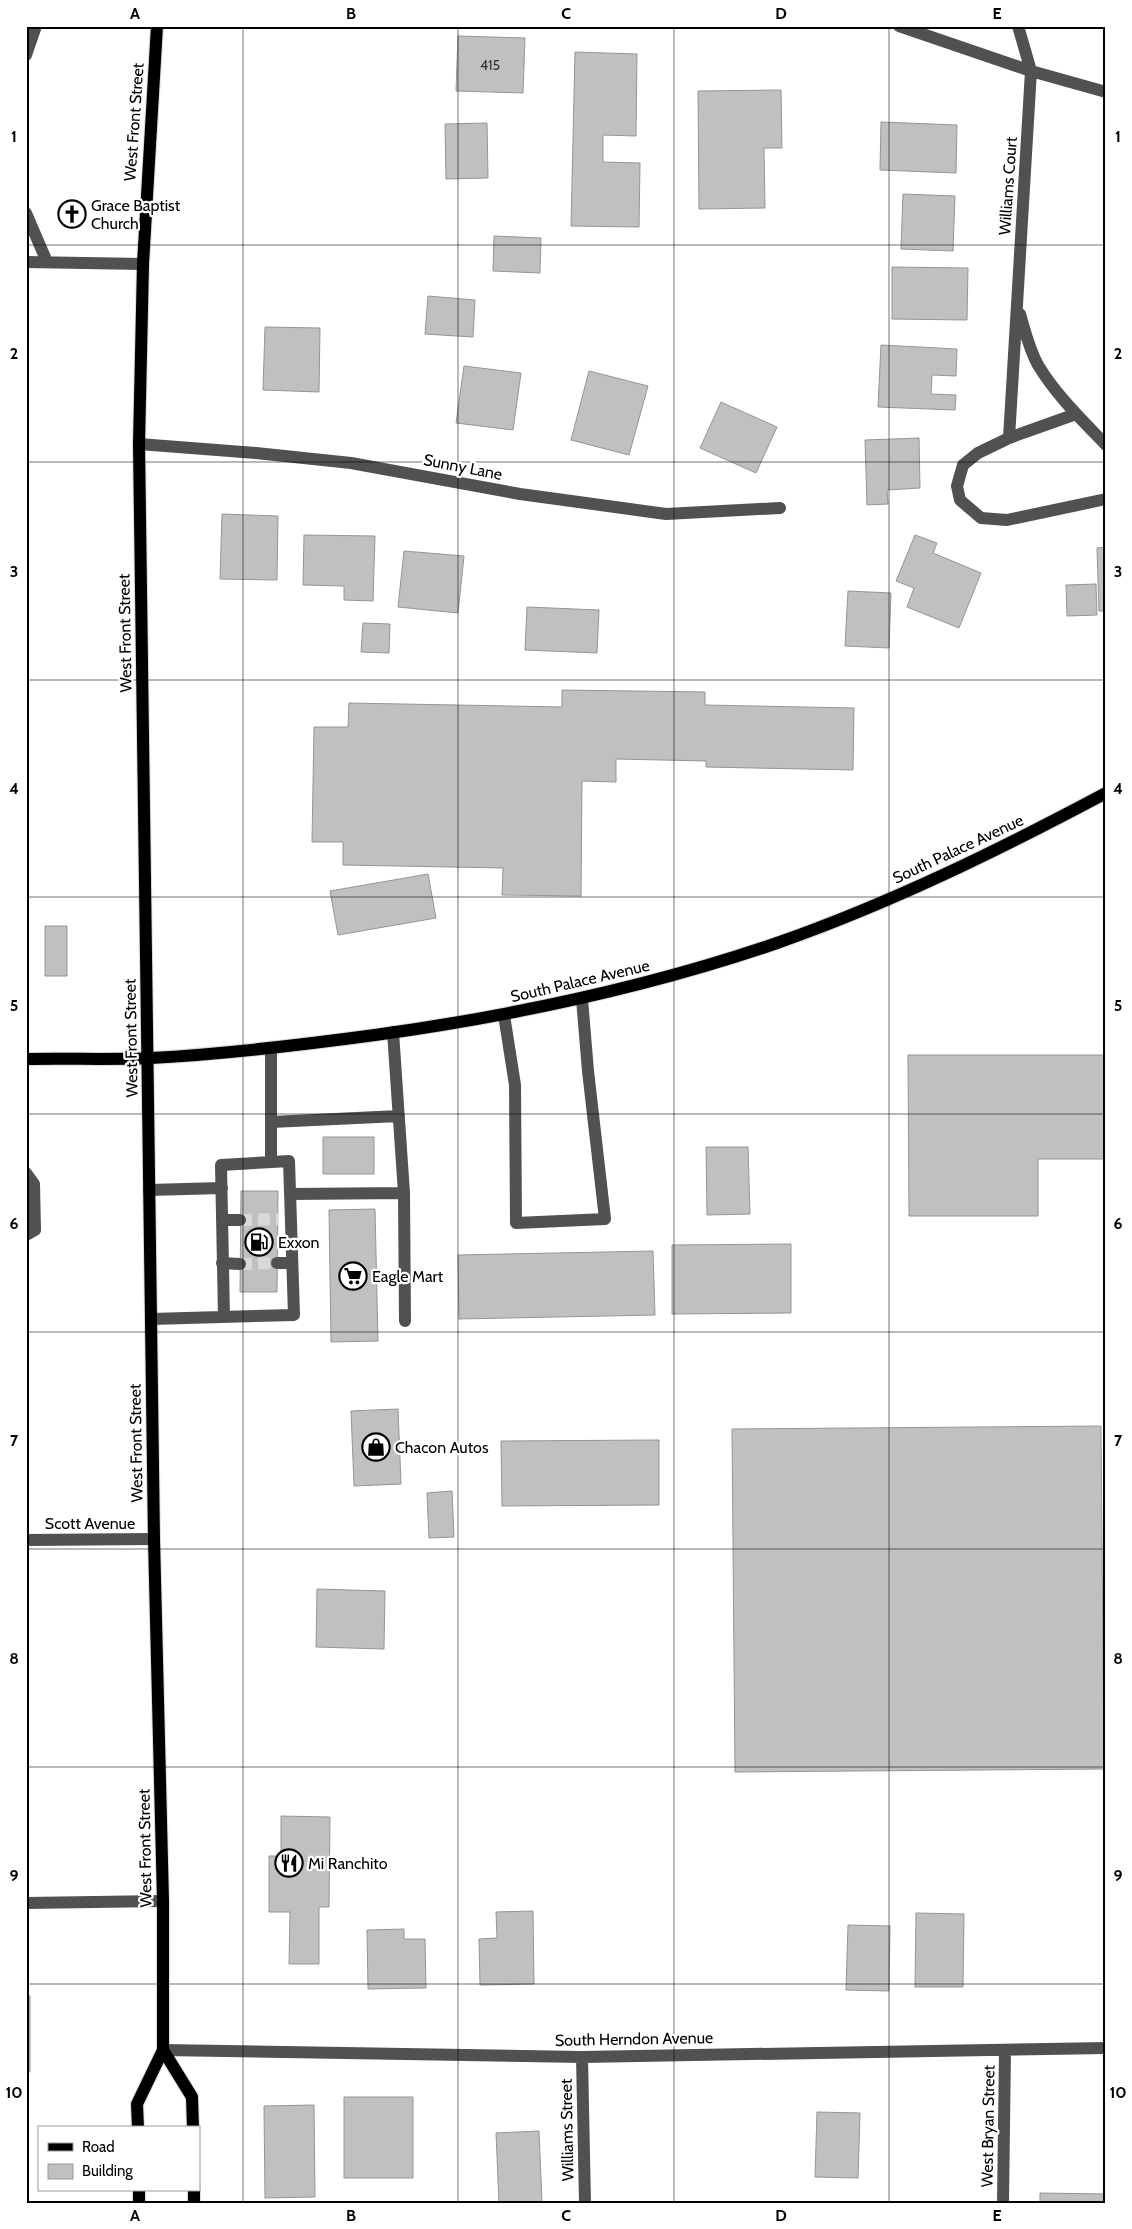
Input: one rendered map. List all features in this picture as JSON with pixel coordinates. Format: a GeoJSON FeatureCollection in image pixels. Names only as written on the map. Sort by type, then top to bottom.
{"type":"FeatureCollection","features":[{"type":"Feature","properties":{"kind":"main road","name":"West Front Street"},"geometry":{"type":"LineString","coordinates":[[138,2126],[137,2104],[163,2050],[163,1901],[154,1539],[139,444],[143,264],[157,26]]}},
{"type":"Feature","properties":{"kind":"main road","name":"South Palace Avenue"},"geometry":{"type":"LineString","coordinates":[[26,1058],[147,1058],[271,1048],[504,1015],[582,999],[703,967],[842,919],[943,876],[1016,841],[1106,793]]}},
{"type":"Feature","properties":{"kind":"main road"},"geometry":{"type":"LineString","coordinates":[[163,2050],[192,2097],[193,2126]]}},
{"type":"Feature","properties":{"kind":"street"},"geometry":{"type":"LineString","coordinates":[[26,54],[36,26]]}},
{"type":"Feature","properties":{"kind":"street"},"geometry":{"type":"LineString","coordinates":[[899,26],[1031,71],[1106,92]]}},
{"type":"Feature","properties":{"kind":"street","name":"Williams Court"},"geometry":{"type":"LineString","coordinates":[[1009,438],[1031,71],[1018,26]]}},
{"type":"Feature","properties":{"kind":"street"},"geometry":{"type":"LineString","coordinates":[[26,213],[47,262]]}},
{"type":"Feature","properties":{"kind":"street"},"geometry":{"type":"LineString","coordinates":[[26,262],[143,264]]}},
{"type":"Feature","properties":{"kind":"street","name":"Williams Court"},"geometry":{"type":"LineString","coordinates":[[1017,304],[1027,341],[1037,364],[1051,385],[1106,445]]}},
{"type":"Feature","properties":{"kind":"street"},"geometry":{"type":"LineString","coordinates":[[1076,414],[1009,438],[978,453],[962,466],[957,486],[960,500],[981,518],[1007,520],[1106,499]]}},
{"type":"Feature","properties":{"kind":"street","name":"Sunny Lane"},"geometry":{"type":"LineString","coordinates":[[139,444],[351,463],[520,494],[666,514],[780,508]]}},
{"type":"Feature","properties":{"kind":"street"},"geometry":{"type":"LineString","coordinates":[[504,1015],[514,1086],[516,1223],[605,1219],[588,1072],[582,999]]}},
{"type":"Feature","properties":{"kind":"street"},"geometry":{"type":"LineString","coordinates":[[393,1032],[404,1193],[405,1321]]}},
{"type":"Feature","properties":{"kind":"street"},"geometry":{"type":"LineString","coordinates":[[271,1048],[271,1162]]}},
{"type":"Feature","properties":{"kind":"street"},"geometry":{"type":"LineString","coordinates":[[271,1122],[399,1116]]}},
{"type":"Feature","properties":{"kind":"street"},"geometry":{"type":"LineString","coordinates":[[151,1319],[294,1316],[292,1263],[284,1218],[290,1194],[289,1161],[221,1165],[224,1317]]}},
{"type":"Feature","properties":{"kind":"street"},"geometry":{"type":"LineString","coordinates":[[26,1173],[34,1184],[35,1230],[26,1235]]}},
{"type":"Feature","properties":{"kind":"street"},"geometry":{"type":"LineString","coordinates":[[149,1190],[222,1188]]}},
{"type":"Feature","properties":{"kind":"street"},"geometry":{"type":"LineString","coordinates":[[290,1194],[404,1193]]}},
{"type":"Feature","properties":{"kind":"street"},"geometry":{"type":"LineString","coordinates":[[222,1220],[240,1220]]}},
{"type":"Feature","properties":{"kind":"street"},"geometry":{"type":"LineString","coordinates":[[222,1263],[240,1264]]}},
{"type":"Feature","properties":{"kind":"street"},"geometry":{"type":"LineString","coordinates":[[277,1263],[292,1263]]}},
{"type":"Feature","properties":{"kind":"street","name":"Scott Avenue"},"geometry":{"type":"LineString","coordinates":[[26,1540],[154,1539]]}},
{"type":"Feature","properties":{"kind":"street"},"geometry":{"type":"LineString","coordinates":[[26,1903],[163,1901]]}},
{"type":"Feature","properties":{"kind":"street","name":"South Herndon Avenue"},"geometry":{"type":"LineString","coordinates":[[163,2050],[582,2057],[1106,2048]]}},
{"type":"Feature","properties":{"kind":"street","name":"West Bryan Street"},"geometry":{"type":"LineString","coordinates":[[1003,2203],[1005,2050]]}},
{"type":"Feature","properties":{"kind":"street","name":"Williams Street"},"geometry":{"type":"LineString","coordinates":[[582,2057],[585,2203]]}},
{"type":"Feature","properties":{"kind":"building"},"geometry":{"type":"Polygon","coordinates":[[[458,36],[525,38],[523,93],[456,91],[458,36]]]}},
{"type":"Feature","properties":{"kind":"building"},"geometry":{"type":"Polygon","coordinates":[[[575,52],[637,54],[636,136],[603,135],[603,162],[640,163],[639,227],[571,226],[575,52]]]}},
{"type":"Feature","properties":{"kind":"building"},"geometry":{"type":"Polygon","coordinates":[[[781,90],[782,148],[764,148],[765,208],[699,209],[698,91],[781,90]]]}},
{"type":"Feature","properties":{"kind":"building"},"geometry":{"type":"Polygon","coordinates":[[[881,122],[957,125],[956,173],[880,170],[881,122]]]}},
{"type":"Feature","properties":{"kind":"building"},"geometry":{"type":"Polygon","coordinates":[[[487,123],[488,178],[446,179],[445,124],[487,123]]]}},
{"type":"Feature","properties":{"kind":"building"},"geometry":{"type":"Polygon","coordinates":[[[903,194],[955,196],[953,251],[901,249],[903,194]]]}},
{"type":"Feature","properties":{"kind":"building"},"geometry":{"type":"Polygon","coordinates":[[[494,236],[541,238],[540,273],[493,271],[494,236]]]}},
{"type":"Feature","properties":{"kind":"building"},"geometry":{"type":"Polygon","coordinates":[[[892,267],[968,268],[967,320],[892,319],[892,267]]]}},
{"type":"Feature","properties":{"kind":"building"},"geometry":{"type":"Polygon","coordinates":[[[428,296],[475,300],[473,337],[425,334],[428,296]]]}},
{"type":"Feature","properties":{"kind":"building"},"geometry":{"type":"Polygon","coordinates":[[[265,327],[320,328],[319,392],[263,390],[265,327]]]}},
{"type":"Feature","properties":{"kind":"building"},"geometry":{"type":"Polygon","coordinates":[[[881,345],[957,349],[956,376],[932,375],[931,394],[956,395],[955,410],[878,407],[881,345]]]}},
{"type":"Feature","properties":{"kind":"building"},"geometry":{"type":"Polygon","coordinates":[[[464,366],[521,373],[513,430],[456,423],[464,366]]]}},
{"type":"Feature","properties":{"kind":"building"},"geometry":{"type":"Polygon","coordinates":[[[589,371],[648,386],[629,455],[571,440],[589,371]]]}},
{"type":"Feature","properties":{"kind":"building"},"geometry":{"type":"Polygon","coordinates":[[[721,402],[777,427],[756,473],[700,448],[721,402]]]}},
{"type":"Feature","properties":{"kind":"building"},"geometry":{"type":"Polygon","coordinates":[[[919,438],[920,488],[887,490],[888,504],[867,505],[865,440],[919,438]]]}},
{"type":"Feature","properties":{"kind":"building"},"geometry":{"type":"Polygon","coordinates":[[[222,514],[278,516],[277,580],[220,579],[222,514]]]}},
{"type":"Feature","properties":{"kind":"building"},"geometry":{"type":"Polygon","coordinates":[[[304,535],[375,536],[373,601],[344,600],[344,586],[303,585],[304,535]]]}},
{"type":"Feature","properties":{"kind":"building"},"geometry":{"type":"Polygon","coordinates":[[[915,535],[937,543],[933,553],[981,573],[959,628],[907,607],[914,588],[896,581],[915,535]]]}},
{"type":"Feature","properties":{"kind":"building"},"geometry":{"type":"Polygon","coordinates":[[[1106,547],[1106,611],[1099,611],[1097,548],[1106,547]]]}},
{"type":"Feature","properties":{"kind":"building"},"geometry":{"type":"Polygon","coordinates":[[[404,551],[464,556],[458,613],[398,607],[404,551]]]}},
{"type":"Feature","properties":{"kind":"building"},"geometry":{"type":"Polygon","coordinates":[[[1096,584],[1097,615],[1067,616],[1066,585],[1096,584]]]}},
{"type":"Feature","properties":{"kind":"building"},"geometry":{"type":"Polygon","coordinates":[[[848,591],[891,593],[889,648],[845,646],[848,591]]]}},
{"type":"Feature","properties":{"kind":"building"},"geometry":{"type":"Polygon","coordinates":[[[527,607],[599,610],[597,653],[525,650],[527,607]]]}},
{"type":"Feature","properties":{"kind":"building"},"geometry":{"type":"Polygon","coordinates":[[[363,623],[390,624],[389,653],[361,652],[363,623]]]}},
{"type":"Feature","properties":{"kind":"building"},"geometry":{"type":"Polygon","coordinates":[[[562,690],[705,692],[705,705],[854,708],[853,770],[706,767],[706,761],[616,759],[616,782],[582,781],[581,896],[502,895],[503,868],[343,865],[343,842],[312,842],[314,727],[348,727],[349,703],[562,707],[562,690]]]}},
{"type":"Feature","properties":{"kind":"building"},"geometry":{"type":"Polygon","coordinates":[[[428,874],[436,918],[338,935],[330,891],[428,874]]]}},
{"type":"Feature","properties":{"kind":"building"},"geometry":{"type":"Polygon","coordinates":[[[45,926],[67,926],[67,976],[45,976],[45,926]]]}},
{"type":"Feature","properties":{"kind":"building"},"geometry":{"type":"Polygon","coordinates":[[[908,1055],[1106,1055],[1106,1159],[1038,1159],[1038,1216],[909,1216],[908,1055]]]}},
{"type":"Feature","properties":{"kind":"building"},"geometry":{"type":"Polygon","coordinates":[[[323,1137],[374,1137],[374,1174],[323,1174],[323,1137]]]}},
{"type":"Feature","properties":{"kind":"building"},"geometry":{"type":"Polygon","coordinates":[[[706,1147],[748,1147],[750,1214],[707,1215],[706,1147]]]}},
{"type":"Feature","properties":{"kind":"building","name":"Exxon"},"geometry":{"type":"Polygon","coordinates":[[[241,1191],[278,1191],[277,1292],[240,1292],[241,1191]]]}},
{"type":"Feature","properties":{"kind":"building","name":"Eagle Mart"},"geometry":{"type":"Polygon","coordinates":[[[375,1209],[378,1341],[331,1342],[329,1210],[375,1209]]]}},
{"type":"Feature","properties":{"kind":"building"},"geometry":{"type":"Polygon","coordinates":[[[791,1244],[791,1313],[672,1314],[672,1245],[791,1244]]]}},
{"type":"Feature","properties":{"kind":"building"},"geometry":{"type":"Polygon","coordinates":[[[653,1251],[655,1315],[459,1319],[458,1255],[653,1251]]]}},
{"type":"Feature","properties":{"kind":"building","name":"Chacon Autos"},"geometry":{"type":"Polygon","coordinates":[[[398,1409],[401,1484],[354,1486],[351,1411],[398,1409]]]}},
{"type":"Feature","properties":{"kind":"building"},"geometry":{"type":"Polygon","coordinates":[[[1101,1426],[1104,1769],[735,1772],[732,1429],[1101,1426]]]}},
{"type":"Feature","properties":{"kind":"building"},"geometry":{"type":"Polygon","coordinates":[[[659,1440],[659,1505],[502,1506],[501,1441],[659,1440]]]}},
{"type":"Feature","properties":{"kind":"building"},"geometry":{"type":"Polygon","coordinates":[[[452,1491],[454,1537],[429,1538],[427,1493],[452,1491]]]}},
{"type":"Feature","properties":{"kind":"building"},"geometry":{"type":"Polygon","coordinates":[[[317,1589],[385,1591],[384,1649],[316,1647],[317,1589]]]}},
{"type":"Feature","properties":{"kind":"building"},"geometry":{"type":"Polygon","coordinates":[[[281,1816],[330,1817],[329,1907],[319,1907],[319,1964],[289,1964],[290,1912],[269,1912],[269,1856],[281,1856],[281,1816]]]}},
{"type":"Feature","properties":{"kind":"building"},"geometry":{"type":"Polygon","coordinates":[[[533,1911],[534,1984],[480,1985],[479,1939],[497,1938],[496,1912],[533,1911]]]}},
{"type":"Feature","properties":{"kind":"building"},"geometry":{"type":"Polygon","coordinates":[[[916,1913],[964,1914],[963,1987],[915,1987],[916,1913]]]}},
{"type":"Feature","properties":{"kind":"building"},"geometry":{"type":"Polygon","coordinates":[[[848,1925],[890,1926],[889,1991],[846,1990],[848,1925]]]}},
{"type":"Feature","properties":{"kind":"building"},"geometry":{"type":"Polygon","coordinates":[[[404,1929],[404,1939],[425,1939],[426,1988],[368,1989],[367,1930],[404,1929]]]}},
{"type":"Feature","properties":{"kind":"building"},"geometry":{"type":"Polygon","coordinates":[[[26,1996],[30,1996],[30,2072],[26,2072],[26,1996]]]}},
{"type":"Feature","properties":{"kind":"building"},"geometry":{"type":"Polygon","coordinates":[[[344,2097],[413,2097],[413,2178],[344,2178],[344,2097]]]}},
{"type":"Feature","properties":{"kind":"building"},"geometry":{"type":"Polygon","coordinates":[[[314,2105],[315,2197],[265,2198],[264,2106],[314,2105]]]}},
{"type":"Feature","properties":{"kind":"building"},"geometry":{"type":"Polygon","coordinates":[[[817,2112],[860,2113],[858,2178],[815,2177],[817,2112]]]}},
{"type":"Feature","properties":{"kind":"building"},"geometry":{"type":"Polygon","coordinates":[[[539,2131],[542,2203],[499,2203],[496,2133],[539,2131]]]}},
{"type":"Feature","properties":{"kind":"building"},"geometry":{"type":"Polygon","coordinates":[[[1040,2193],[1106,2194],[1106,2203],[1040,2203],[1040,2193]]]}},
{"type":"Feature","properties":{"kind":"tunnel"},"geometry":{"type":"LineString","coordinates":[[240,1220],[278,1219]]}},
{"type":"Feature","properties":{"kind":"tunnel"},"geometry":{"type":"LineString","coordinates":[[240,1264],[277,1263]]}},
{"type":"Feature","properties":{"kind":"place","name":"Grace Baptist Church"},"geometry":{"type":"Point","coordinates":[72,214]}},
{"type":"Feature","properties":{"kind":"place","name":"Exxon"},"geometry":{"type":"Point","coordinates":[259,1242]}},
{"type":"Feature","properties":{"kind":"place","name":"Eagle Mart"},"geometry":{"type":"Point","coordinates":[353,1276]}},
{"type":"Feature","properties":{"kind":"place","name":"Chacon Autos"},"geometry":{"type":"Point","coordinates":[376,1447]}},
{"type":"Feature","properties":{"kind":"place","name":"Mi Ranchito"},"geometry":{"type":"Point","coordinates":[289,1863]}}]}
